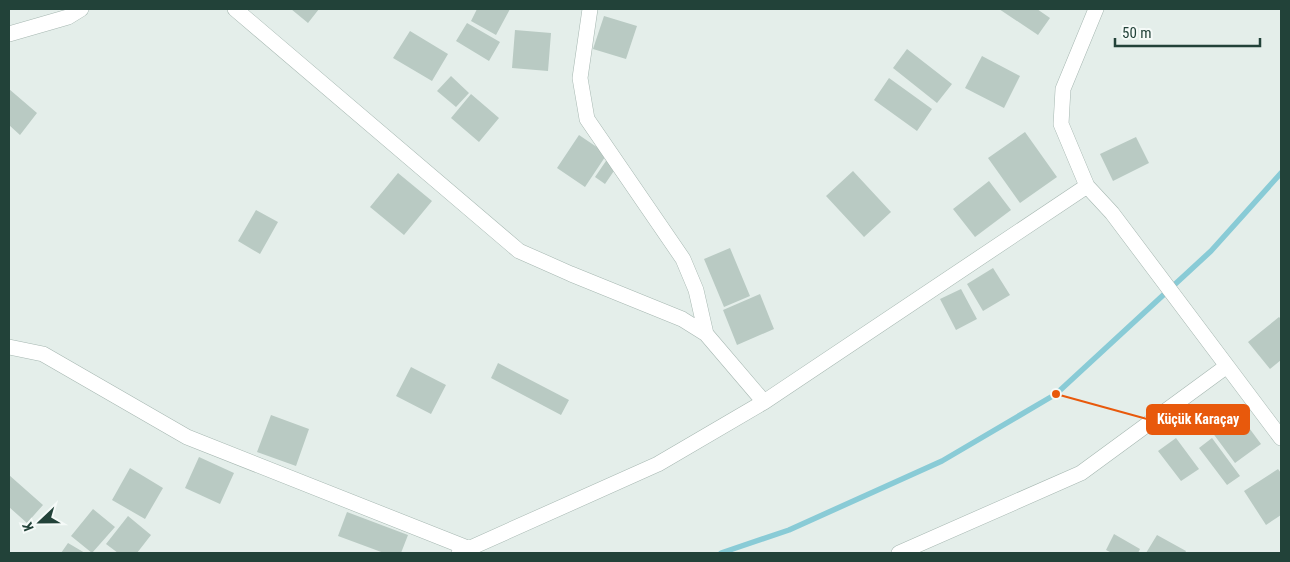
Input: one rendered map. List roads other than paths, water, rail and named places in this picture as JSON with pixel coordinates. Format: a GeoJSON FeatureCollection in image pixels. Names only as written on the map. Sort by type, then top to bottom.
{"type":"FeatureCollection","features":[{"type":"Feature","properties":{"kind":"street"},"geometry":{"type":"LineString","coordinates":[[9,34],[68,17],[81,9]]}},
{"type":"Feature","properties":{"kind":"street"},"geometry":{"type":"LineString","coordinates":[[235,9],[519,251],[570,274],[682,319],[706,334],[764,402]]}},
{"type":"Feature","properties":{"kind":"street"},"geometry":{"type":"LineString","coordinates":[[590,9],[580,78],[588,119],[683,258],[696,290],[706,334]]}},
{"type":"Feature","properties":{"kind":"street"},"geometry":{"type":"LineString","coordinates":[[1096,9],[1063,89],[1061,124],[1087,186],[1112,212],[1208,343],[1281,438]]}},
{"type":"Feature","properties":{"kind":"street"},"geometry":{"type":"LineString","coordinates":[[9,347],[44,354],[186,437],[464,551],[658,464],[764,402],[1087,186]]}},
{"type":"Feature","properties":{"kind":"street"},"geometry":{"type":"LineString","coordinates":[[899,553],[1082,473],[1227,366]]}},
{"type":"Feature","properties":{"kind":"waterway"},"geometry":{"type":"LineString","coordinates":[[721,553],[789,530],[942,461],[1056,394],[1211,251],[1281,173]]}},
{"type":"Feature","properties":{"kind":"place","name":"Küçük Karaçay"},"geometry":{"type":"Point","coordinates":[1056,394]}}]}
